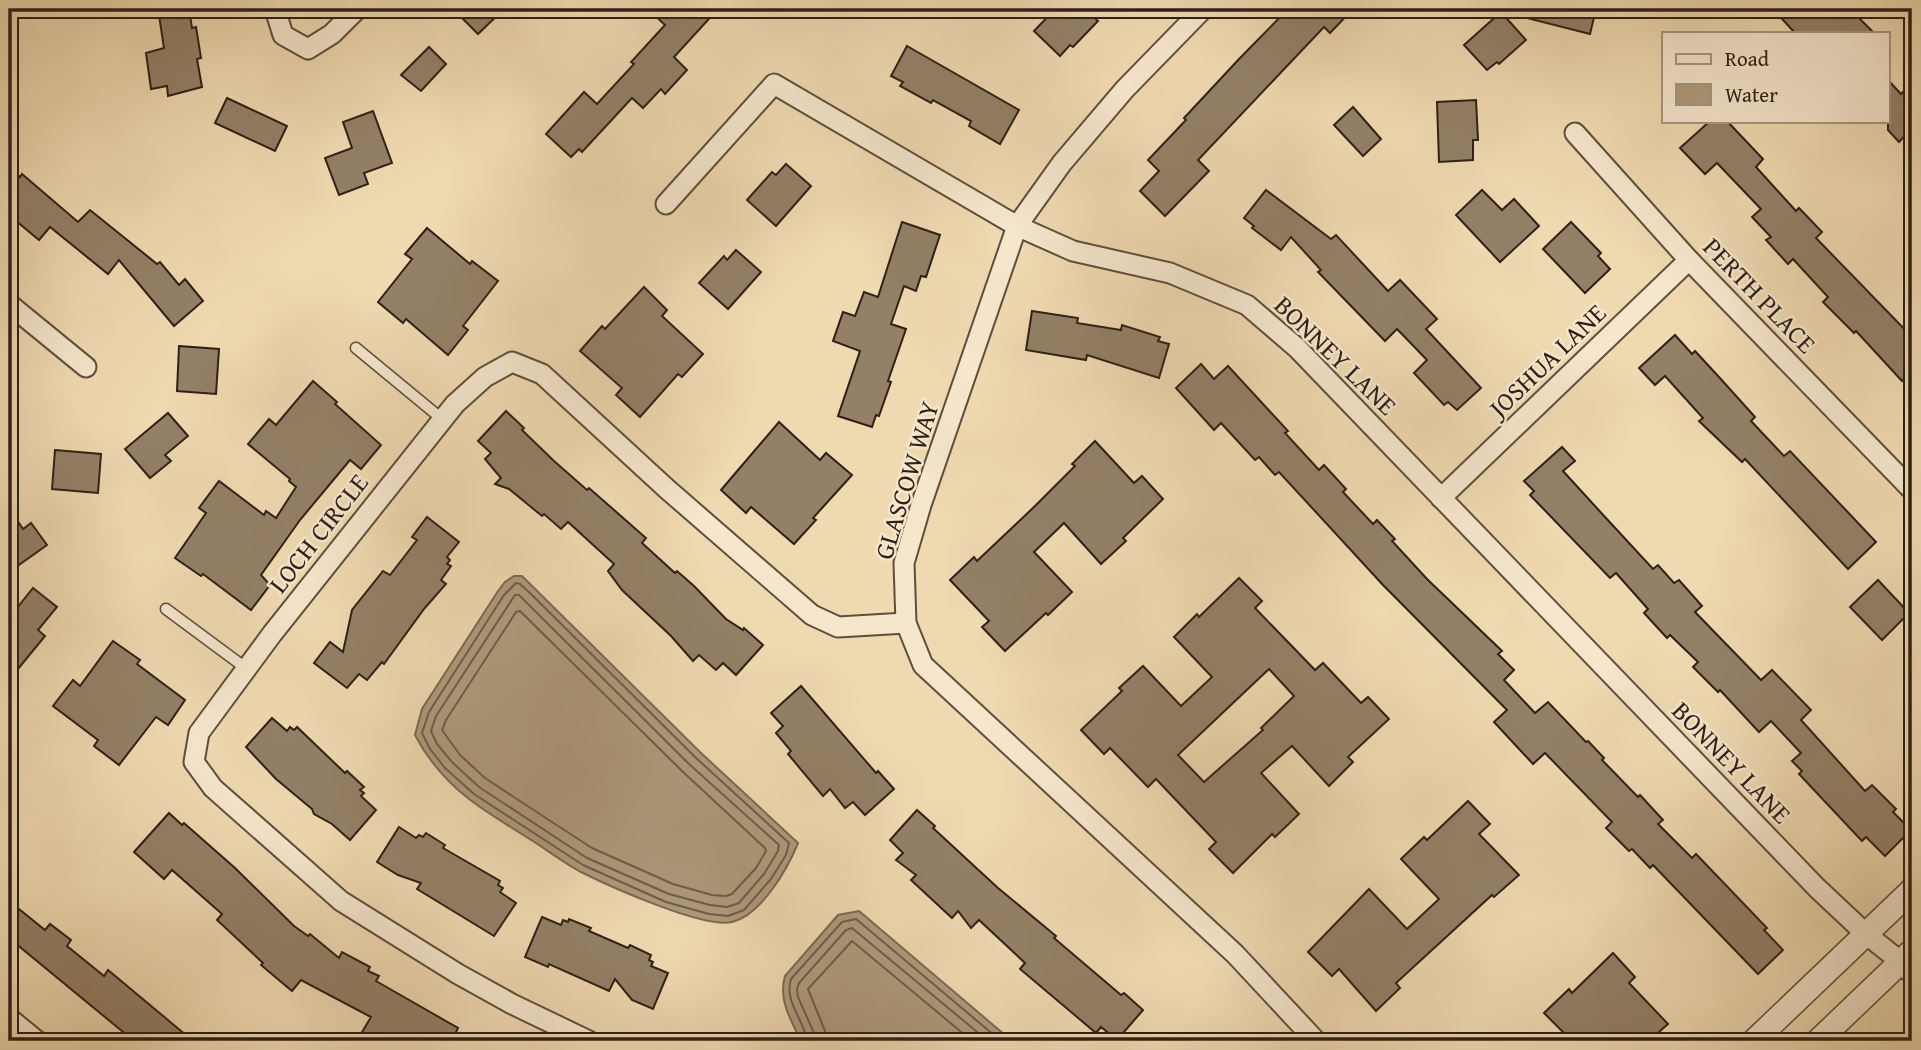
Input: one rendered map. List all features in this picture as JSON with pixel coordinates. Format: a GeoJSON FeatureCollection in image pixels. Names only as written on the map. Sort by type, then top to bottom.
{"type":"FeatureCollection","features":[{"type":"Feature","properties":{"kind":"street"},"geometry":{"type":"LineString","coordinates":[[275,9],[283,35],[308,50],[332,34],[357,9]]}},
{"type":"Feature","properties":{"kind":"street","name":"GLASCOW WAY"},"geometry":{"type":"LineString","coordinates":[[1203,9],[1125,89],[1071,152],[1017,226],[921,505],[904,563],[906,622],[923,665],[1235,954],[1316,1041]]}},
{"type":"Feature","properties":{"kind":"street","name":"BONNEY LANE"},"geometry":{"type":"LineString","coordinates":[[666,204],[774,85],[1017,226],[1073,251],[1170,273],[1247,306],[1297,348],[1817,888],[1866,934],[1908,962]]}},
{"type":"Feature","properties":{"kind":"street","name":"PERTH PLACE"},"geometry":{"type":"LineString","coordinates":[[1575,133],[1689,260],[1912,490]]}},
{"type":"Feature","properties":{"kind":"street","name":"JOSHUA LANE"},"geometry":{"type":"LineString","coordinates":[[1441,498],[1689,260]]}},
{"type":"Feature","properties":{"kind":"street"},"geometry":{"type":"LineString","coordinates":[[9,303],[86,367]]}},
{"type":"Feature","properties":{"kind":"street","name":"LOCH CIRCLE"},"geometry":{"type":"LineString","coordinates":[[589,1041],[512,1004],[458,974],[341,901],[213,788],[194,762],[199,733],[247,668],[442,419],[485,377],[512,362],[542,374],[667,489],[812,615],[838,627],[906,622]]}},
{"type":"Feature","properties":{"kind":"street"},"geometry":{"type":"LineString","coordinates":[[1754,1041],[1912,890]]}},
{"type":"Feature","properties":{"kind":"street"},"geometry":{"type":"LineString","coordinates":[[1818,1041],[1908,962]]}},
{"type":"Feature","properties":{"kind":"street"},"geometry":{"type":"LineString","coordinates":[[9,1018],[37,1041]]}},
{"type":"Feature","properties":{"kind":"lane"},"geometry":{"type":"LineString","coordinates":[[356,348],[442,419]]}},
{"type":"Feature","properties":{"kind":"lane"},"geometry":{"type":"LineString","coordinates":[[166,610],[247,668]]}},
{"type":"Feature","properties":{"kind":"water"},"geometry":{"type":"Polygon","coordinates":[[[514,576],[522,576],[700,752],[798,843],[772,890],[743,918],[732,922],[719,922],[679,913],[581,872],[469,799],[445,777],[426,753],[415,735],[422,709],[498,591],[514,576]]]}},
{"type":"Feature","properties":{"kind":"water"},"geometry":{"type":"Polygon","coordinates":[[[859,911],[1012,1041],[801,1041],[784,1002],[785,976],[838,915],[859,911]]]}},
{"type":"Feature","properties":{"kind":"building"},"geometry":{"type":"Polygon","coordinates":[[[189,9],[192,28],[196,27],[201,58],[197,59],[202,87],[168,96],[167,86],[151,89],[146,53],[164,48],[159,15],[189,9]]]}},
{"type":"Feature","properties":{"kind":"building"},"geometry":{"type":"Polygon","coordinates":[[[453,9],[504,9],[478,34],[453,9]]]}},
{"type":"Feature","properties":{"kind":"building"},"geometry":{"type":"Polygon","coordinates":[[[648,9],[718,9],[674,57],[687,70],[665,94],[661,89],[643,108],[632,98],[582,152],[579,149],[571,157],[546,134],[584,92],[597,104],[634,64],[631,62],[665,25],[648,9]]]}},
{"type":"Feature","properties":{"kind":"building"},"geometry":{"type":"Polygon","coordinates":[[[1055,9],[1085,9],[1098,21],[1073,47],[1070,45],[1060,56],[1034,31],[1055,9]]]}},
{"type":"Feature","properties":{"kind":"building"},"geometry":{"type":"Polygon","coordinates":[[[1288,9],[1353,9],[1330,33],[1324,27],[1198,160],[1209,171],[1165,216],[1140,191],[1159,171],[1148,160],[1186,120],[1184,118],[1288,9]]]}},
{"type":"Feature","properties":{"kind":"building"},"geometry":{"type":"Polygon","coordinates":[[[1520,9],[1596,9],[1590,34],[1519,16],[1520,9]]]}},
{"type":"Feature","properties":{"kind":"building"},"geometry":{"type":"Polygon","coordinates":[[[1773,9],[1850,9],[1873,32],[1794,32],[1773,9]]]}},
{"type":"Feature","properties":{"kind":"building"},"geometry":{"type":"Polygon","coordinates":[[[1501,12],[1526,40],[1499,64],[1497,62],[1487,70],[1464,45],[1501,12]]]}},
{"type":"Feature","properties":{"kind":"building"},"geometry":{"type":"Polygon","coordinates":[[[907,46],[1019,110],[1000,144],[969,126],[971,121],[900,86],[903,82],[891,76],[907,46]]]}},
{"type":"Feature","properties":{"kind":"building"},"geometry":{"type":"Polygon","coordinates":[[[429,47],[446,64],[421,91],[401,75],[429,47]]]}},
{"type":"Feature","properties":{"kind":"building"},"geometry":{"type":"Polygon","coordinates":[[[1890,82],[1901,94],[1912,83],[1912,128],[1899,142],[1888,130],[1890,82]]]}},
{"type":"Feature","properties":{"kind":"building"},"geometry":{"type":"Polygon","coordinates":[[[227,98],[287,126],[275,151],[215,123],[227,98]]]}},
{"type":"Feature","properties":{"kind":"building"},"geometry":{"type":"Polygon","coordinates":[[[1476,100],[1478,140],[1473,140],[1473,160],[1439,162],[1437,102],[1476,100]]]}},
{"type":"Feature","properties":{"kind":"building"},"geometry":{"type":"Polygon","coordinates":[[[1353,107],[1381,139],[1363,156],[1334,125],[1353,107]]]}},
{"type":"Feature","properties":{"kind":"building"},"geometry":{"type":"Polygon","coordinates":[[[373,111],[392,163],[364,173],[368,184],[339,195],[325,158],[352,148],[343,122],[373,111]]]}},
{"type":"Feature","properties":{"kind":"building"},"geometry":{"type":"Polygon","coordinates":[[[1709,122],[1728,122],[1763,159],[1756,167],[1796,211],[1799,208],[1822,232],[1816,238],[1912,337],[1912,371],[1902,381],[1856,331],[1854,333],[1823,302],[1828,297],[1793,259],[1788,264],[1766,240],[1771,237],[1752,217],[1761,209],[1717,163],[1705,174],[1680,148],[1709,122]]]}},
{"type":"Feature","properties":{"kind":"building"},"geometry":{"type":"Polygon","coordinates":[[[786,164],[811,186],[776,226],[747,200],[772,172],[776,175],[786,164]]]}},
{"type":"Feature","properties":{"kind":"building"},"geometry":{"type":"Polygon","coordinates":[[[9,167],[20,177],[22,174],[78,222],[90,210],[157,264],[160,262],[179,285],[185,279],[203,301],[174,326],[119,260],[108,274],[50,227],[39,240],[9,215],[9,167]]]}},
{"type":"Feature","properties":{"kind":"building"},"geometry":{"type":"Polygon","coordinates":[[[1266,190],[1331,239],[1336,235],[1388,291],[1400,280],[1437,319],[1426,329],[1481,388],[1457,410],[1448,402],[1444,405],[1414,373],[1427,360],[1397,329],[1385,341],[1318,272],[1321,270],[1291,237],[1281,250],[1252,228],[1254,226],[1244,218],[1266,190]]]}},
{"type":"Feature","properties":{"kind":"building"},"geometry":{"type":"Polygon","coordinates":[[[1482,190],[1502,210],[1514,199],[1539,226],[1500,262],[1456,215],[1482,190]]]}},
{"type":"Feature","properties":{"kind":"building"},"geometry":{"type":"Polygon","coordinates":[[[902,222],[940,235],[926,277],[921,276],[916,291],[904,286],[891,324],[906,329],[888,381],[891,382],[879,416],[876,415],[872,427],[838,416],[860,351],[833,341],[843,312],[855,316],[864,292],[878,297],[902,222]]]}},
{"type":"Feature","properties":{"kind":"building"},"geometry":{"type":"Polygon","coordinates":[[[1571,222],[1601,253],[1598,256],[1610,269],[1585,293],[1543,249],[1571,222]]]}},
{"type":"Feature","properties":{"kind":"building"},"geometry":{"type":"Polygon","coordinates":[[[427,228],[470,264],[472,261],[498,281],[463,326],[468,330],[448,355],[406,319],[403,323],[378,302],[412,259],[405,254],[427,228]]]}},
{"type":"Feature","properties":{"kind":"building"},"geometry":{"type":"Polygon","coordinates":[[[736,250],[761,272],[728,309],[699,283],[724,256],[727,260],[736,250]]]}},
{"type":"Feature","properties":{"kind":"building"},"geometry":{"type":"Polygon","coordinates":[[[644,287],[667,310],[662,316],[703,354],[682,377],[678,374],[640,417],[616,395],[622,388],[580,351],[602,326],[605,329],[644,287]]]}},
{"type":"Feature","properties":{"kind":"building"},"geometry":{"type":"Polygon","coordinates":[[[1032,311],[1078,318],[1077,323],[1121,330],[1122,325],[1160,337],[1158,341],[1169,344],[1159,378],[1087,355],[1086,360],[1026,350],[1032,311]]]}},
{"type":"Feature","properties":{"kind":"building"},"geometry":{"type":"Polygon","coordinates":[[[1675,335],[1692,354],[1695,351],[1719,377],[1755,417],[1751,421],[1784,456],[1790,451],[1876,542],[1848,569],[1745,459],[1742,462],[1699,421],[1703,418],[1665,376],[1655,385],[1639,368],[1675,335]]]}},
{"type":"Feature","properties":{"kind":"building"},"geometry":{"type":"Polygon","coordinates":[[[179,346],[219,349],[216,394],[177,391],[179,346]]]}},
{"type":"Feature","properties":{"kind":"building"},"geometry":{"type":"Polygon","coordinates":[[[1201,364],[1214,379],[1228,366],[1288,431],[1285,433],[1319,470],[1324,465],[1346,489],[1343,492],[1373,524],[1377,520],[1395,539],[1392,541],[1427,579],[1502,651],[1498,654],[1514,670],[1504,680],[1535,713],[1548,702],[1663,820],[1658,824],[1692,858],[1696,854],[1767,928],[1764,930],[1783,950],[1758,974],[1653,865],[1650,868],[1606,828],[1612,822],[1545,753],[1533,764],[1494,722],[1507,710],[1383,585],[1279,472],[1275,475],[1259,457],[1255,460],[1221,423],[1214,430],[1176,388],[1201,364]]]}},
{"type":"Feature","properties":{"kind":"building"},"geometry":{"type":"Polygon","coordinates":[[[313,381],[381,445],[361,469],[350,460],[300,520],[261,575],[270,585],[251,610],[203,574],[201,576],[175,558],[206,513],[199,508],[219,481],[264,515],[266,511],[276,518],[296,487],[248,444],[269,419],[276,425],[313,381]]]}},
{"type":"Feature","properties":{"kind":"building"},"geometry":{"type":"Polygon","coordinates":[[[506,411],[554,461],[646,538],[642,543],[694,586],[726,619],[743,630],[744,628],[763,645],[736,675],[723,663],[716,670],[699,655],[693,661],[671,636],[622,590],[608,571],[614,564],[568,522],[561,529],[509,489],[495,484],[501,478],[485,459],[491,453],[478,441],[506,411]]]}},
{"type":"Feature","properties":{"kind":"building"},"geometry":{"type":"Polygon","coordinates":[[[168,413],[188,436],[165,455],[171,461],[150,478],[125,449],[168,413]]]}},
{"type":"Feature","properties":{"kind":"building"},"geometry":{"type":"Polygon","coordinates":[[[779,422],[820,460],[826,453],[852,475],[813,518],[816,520],[794,544],[751,507],[746,513],[721,490],[779,422]]]}},
{"type":"Feature","properties":{"kind":"building"},"geometry":{"type":"Polygon","coordinates":[[[1095,441],[1134,483],[1142,476],[1163,499],[1123,538],[1126,541],[1101,564],[1064,523],[1034,552],[1072,592],[1005,651],[982,627],[989,621],[950,580],[974,557],[977,561],[1035,506],[1075,466],[1072,464],[1095,441]]]}},
{"type":"Feature","properties":{"kind":"building"},"geometry":{"type":"Polygon","coordinates":[[[1562,447],[1575,461],[1563,471],[1605,517],[1653,569],[1658,565],[1674,583],[1679,580],[1702,606],[1695,612],[1761,680],[1772,670],[1811,710],[1801,720],[1865,791],[1872,785],[1896,809],[1893,812],[1911,830],[1885,856],[1866,837],[1862,841],[1799,774],[1802,771],[1792,761],[1801,753],[1771,721],[1759,732],[1720,690],[1718,692],[1693,667],[1698,662],[1670,635],[1667,638],[1644,613],[1648,609],[1616,573],[1610,578],[1530,495],[1534,491],[1524,481],[1562,447]]]}},
{"type":"Feature","properties":{"kind":"building"},"geometry":{"type":"Polygon","coordinates":[[[55,450],[101,454],[98,493],[52,489],[55,450]]]}},
{"type":"Feature","properties":{"kind":"building"},"geometry":{"type":"Polygon","coordinates":[[[9,508],[23,529],[31,523],[47,545],[9,572],[9,508]]]}},
{"type":"Feature","properties":{"kind":"building"},"geometry":{"type":"Polygon","coordinates":[[[427,517],[459,542],[447,557],[450,560],[447,564],[451,566],[441,580],[446,584],[384,664],[382,662],[367,680],[359,674],[347,688],[314,663],[330,642],[343,652],[352,610],[383,571],[390,575],[417,540],[412,537],[427,517]]]}},
{"type":"Feature","properties":{"kind":"building"},"geometry":{"type":"Polygon","coordinates":[[[1239,578],[1262,601],[1255,608],[1315,670],[1323,663],[1361,703],[1368,697],[1389,719],[1348,757],[1353,762],[1329,786],[1292,746],[1261,773],[1299,814],[1275,837],[1272,834],[1233,873],[1209,849],[1216,842],[1156,779],[1148,787],[1110,748],[1104,754],[1081,730],[1122,691],[1119,688],[1143,666],[1181,706],[1212,677],[1174,637],[1197,614],[1199,617],[1239,578]],[[1269,669],[1178,755],[1204,782],[1263,730],[1261,728],[1294,696],[1269,669]]]}},
{"type":"Feature","properties":{"kind":"building"},"geometry":{"type":"Polygon","coordinates":[[[1878,580],[1909,613],[1882,640],[1850,607],[1878,580]]]}},
{"type":"Feature","properties":{"kind":"building"},"geometry":{"type":"Polygon","coordinates":[[[33,588],[57,607],[38,630],[45,636],[9,680],[9,618],[33,588]]]}},
{"type":"Feature","properties":{"kind":"building"},"geometry":{"type":"Polygon","coordinates":[[[113,641],[140,660],[137,664],[185,700],[168,725],[156,717],[119,765],[94,746],[98,740],[53,706],[73,680],[80,686],[113,641]]]}},
{"type":"Feature","properties":{"kind":"building"},"geometry":{"type":"Polygon","coordinates":[[[801,686],[876,773],[878,771],[894,789],[865,815],[853,802],[845,808],[830,789],[823,796],[788,754],[791,751],[776,733],[783,726],[771,713],[801,686]]]}},
{"type":"Feature","properties":{"kind":"building"},"geometry":{"type":"Polygon","coordinates":[[[272,718],[287,731],[290,727],[294,730],[297,727],[345,773],[347,771],[364,787],[360,790],[364,793],[361,796],[376,810],[350,840],[332,824],[314,814],[312,809],[276,779],[246,747],[272,718]]]}},
{"type":"Feature","properties":{"kind":"building"},"geometry":{"type":"Polygon","coordinates":[[[1468,801],[1490,824],[1479,834],[1519,875],[1494,897],[1492,895],[1396,983],[1400,988],[1376,1011],[1339,969],[1332,976],[1308,952],[1369,889],[1407,929],[1439,899],[1401,859],[1424,837],[1427,840],[1468,801]]]}},
{"type":"Feature","properties":{"kind":"building"},"geometry":{"type":"Polygon","coordinates":[[[917,810],[998,888],[1056,936],[1054,938],[1121,995],[1124,993],[1143,1010],[1117,1040],[1101,1027],[1096,1033],[1020,969],[1025,963],[979,920],[971,928],[958,911],[952,918],[911,880],[916,875],[896,860],[903,853],[890,840],[917,810]]]}},
{"type":"Feature","properties":{"kind":"building"},"geometry":{"type":"Polygon","coordinates":[[[169,813],[235,868],[294,926],[308,936],[310,934],[339,958],[342,952],[370,967],[368,971],[379,976],[376,981],[458,1028],[452,1041],[373,1041],[361,1034],[371,1017],[301,980],[292,991],[261,965],[263,963],[217,920],[222,914],[172,870],[164,879],[134,852],[169,813]]]}},
{"type":"Feature","properties":{"kind":"building"},"geometry":{"type":"Polygon","coordinates":[[[399,827],[416,838],[419,835],[423,837],[426,833],[445,845],[443,848],[500,881],[498,885],[503,888],[500,892],[516,903],[494,936],[417,889],[421,883],[398,875],[377,862],[399,827]]]}},
{"type":"Feature","properties":{"kind":"building"},"geometry":{"type":"Polygon","coordinates":[[[9,901],[45,930],[50,924],[71,940],[67,946],[104,976],[108,970],[193,1041],[134,1041],[9,938],[9,901]]]}},
{"type":"Feature","properties":{"kind":"building"},"geometry":{"type":"Polygon","coordinates":[[[542,917],[561,925],[563,920],[568,922],[569,919],[591,928],[589,931],[651,955],[651,966],[668,973],[653,1009],[632,1000],[615,979],[609,991],[549,964],[548,967],[525,957],[542,917]]]}},
{"type":"Feature","properties":{"kind":"building"},"geometry":{"type":"Polygon","coordinates":[[[1613,953],[1635,977],[1629,983],[1668,1024],[1659,1032],[1667,1041],[1572,1041],[1544,1013],[1569,989],[1572,993],[1613,953]]]}}]}
